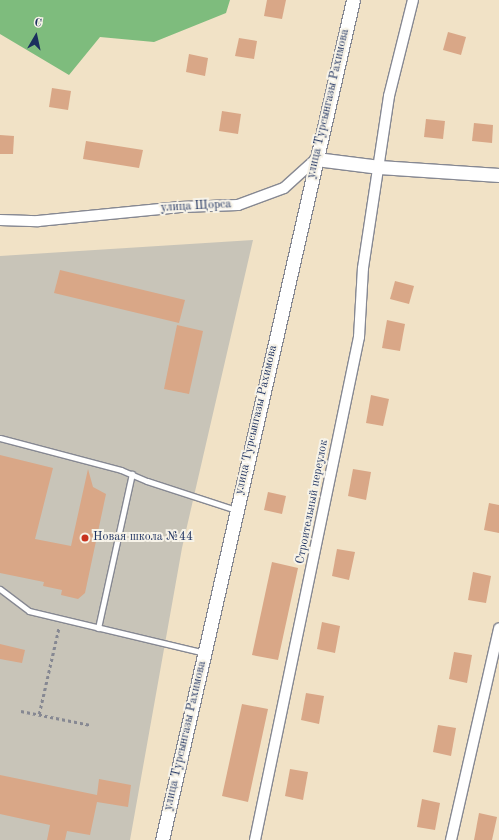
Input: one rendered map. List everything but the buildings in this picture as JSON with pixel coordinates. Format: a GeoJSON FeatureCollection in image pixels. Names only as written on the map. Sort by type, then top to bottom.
{"type":"FeatureCollection","features":[{"type":"Feature","properties":{"kind":"street","name":"улица Турсынгазы Рахимова"},"geometry":{"type":"LineString","coordinates":[[162,840],[353,0]]}},
{"type":"Feature","properties":{"kind":"street"},"geometry":{"type":"LineString","coordinates":[[379,167],[389,96],[413,0]]}},
{"type":"Feature","properties":{"kind":"street"},"geometry":{"type":"LineString","coordinates":[[316,158],[379,167],[499,175]]}},
{"type":"Feature","properties":{"kind":"street","name":"улица Щорса"},"geometry":{"type":"LineString","coordinates":[[0,220],[38,222],[180,207],[238,205],[284,188],[316,158]]}},
{"type":"Feature","properties":{"kind":"street","name":"Строительный переулок"},"geometry":{"type":"LineString","coordinates":[[255,840],[359,337],[363,268],[379,167]]}},
{"type":"Feature","properties":{"kind":"street"},"geometry":{"type":"LineString","coordinates":[[451,840],[499,628]]}},
{"type":"Feature","properties":{"kind":"lane"},"geometry":{"type":"LineString","coordinates":[[0,438],[132,474],[237,510]]}},
{"type":"Feature","properties":{"kind":"lane"},"geometry":{"type":"LineString","coordinates":[[98,628],[132,474]]}},
{"type":"Feature","properties":{"kind":"lane"},"geometry":{"type":"LineString","coordinates":[[0,589],[29,611],[205,653]]}},
{"type":"Feature","properties":{"kind":"path"},"geometry":{"type":"LineString","coordinates":[[38,714],[61,619]]}},
{"type":"Feature","properties":{"kind":"path"},"geometry":{"type":"LineString","coordinates":[[21,711],[91,725]]}},
{"type":"Feature","properties":{"kind":"shaded area"},"geometry":{"type":"Polygon","coordinates":[[[253,240],[182,548],[130,840],[0,840],[0,256],[253,240]]]}},
{"type":"Feature","properties":{"kind":"green space"},"geometry":{"type":"Polygon","coordinates":[[[0,0],[230,0],[226,13],[154,42],[100,37],[69,75],[0,34],[0,0]]]}},
{"type":"Feature","properties":{"kind":"place","name":"Новая школа №44"},"geometry":{"type":"Point","coordinates":[85,538]}}]}
